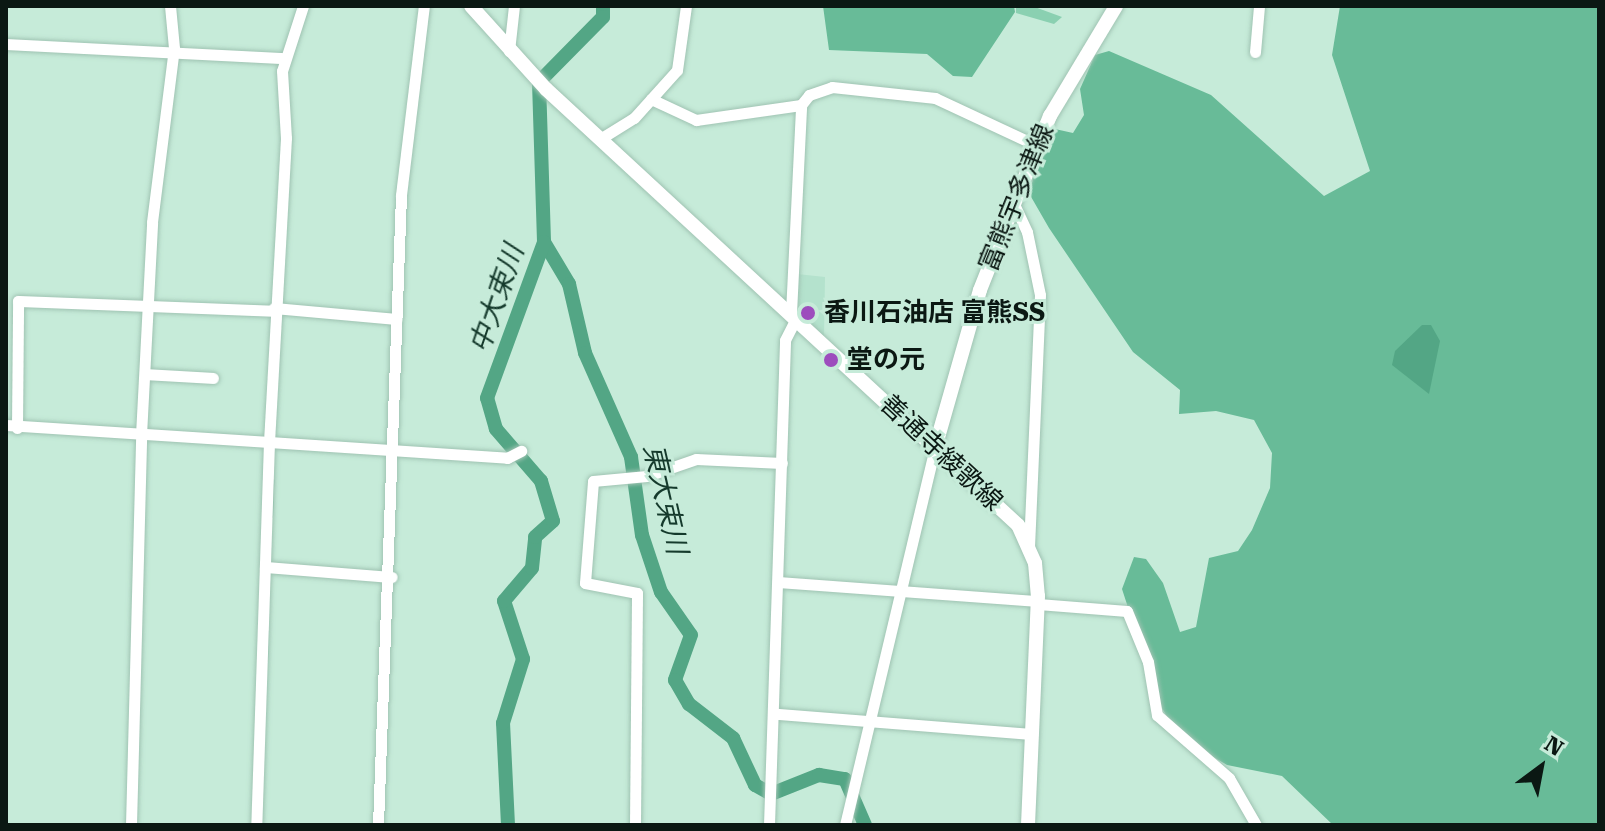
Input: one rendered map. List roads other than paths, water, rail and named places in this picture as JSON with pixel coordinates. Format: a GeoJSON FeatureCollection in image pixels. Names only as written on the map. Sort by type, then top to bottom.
{"type":"FeatureCollection","features":[{"type":"Feature","properties":{"kind":"main road","name":"善通寺綾歌線"},"geometry":{"type":"LineString","coordinates":[[471,6],[546,89],[1018,525],[1029,547],[1038,603],[1028,825]]}},
{"type":"Feature","properties":{"kind":"main road","name":"富熊宇多津線"},"geometry":{"type":"LineString","coordinates":[[935,448],[980,290],[1014,204],[1038,146],[1116,6]]}},
{"type":"Feature","properties":{"kind":"street"},"geometry":{"type":"LineString","coordinates":[[131,825],[141,435],[147,310],[174,48],[170,6]]}},
{"type":"Feature","properties":{"kind":"street"},"geometry":{"type":"LineString","coordinates":[[256,825],[283,58],[303,6]]}},
{"type":"Feature","properties":{"kind":"street"},"geometry":{"type":"LineString","coordinates":[[378,825],[392,577],[392,447],[401,195],[424,6]]}},
{"type":"Feature","properties":{"kind":"street"},"geometry":{"type":"LineString","coordinates":[[509,51],[514,6]]}},
{"type":"Feature","properties":{"kind":"street"},"geometry":{"type":"LineString","coordinates":[[600,139],[651,99],[677,70],[686,6]]}},
{"type":"Feature","properties":{"kind":"street"},"geometry":{"type":"LineString","coordinates":[[1255,52],[1259,6]]}},
{"type":"Feature","properties":{"kind":"street"},"geometry":{"type":"LineString","coordinates":[[6,44],[174,48],[283,58]]}},
{"type":"Feature","properties":{"kind":"street"},"geometry":{"type":"LineString","coordinates":[[651,99],[696,120],[801,105],[832,87],[906,93],[947,103],[1038,146]]}},
{"type":"Feature","properties":{"kind":"street"},"geometry":{"type":"LineString","coordinates":[[769,825],[775,792],[778,714],[778,582],[785,340],[793,316],[801,105]]}},
{"type":"Feature","properties":{"kind":"street"},"geometry":{"type":"LineString","coordinates":[[1014,204],[1027,232],[1040,295],[1029,547]]}},
{"type":"Feature","properties":{"kind":"street"},"geometry":{"type":"LineString","coordinates":[[397,319],[276,309],[147,310],[18,301],[12,426],[520,453]]}},
{"type":"Feature","properties":{"kind":"street"},"geometry":{"type":"LineString","coordinates":[[145,374],[186,381],[213,378]]}},
{"type":"Feature","properties":{"kind":"street"},"geometry":{"type":"LineString","coordinates":[[845,825],[866,722],[935,448]]}},
{"type":"Feature","properties":{"kind":"street"},"geometry":{"type":"LineString","coordinates":[[635,825],[637,593],[585,583],[593,481],[632,478],[696,459],[782,463]]}},
{"type":"Feature","properties":{"kind":"street"},"geometry":{"type":"LineString","coordinates":[[267,567],[392,577]]}},
{"type":"Feature","properties":{"kind":"street"},"geometry":{"type":"LineString","coordinates":[[778,582],[1127,611],[1148,662],[1157,715],[1229,778],[1256,825]]}},
{"type":"Feature","properties":{"kind":"street"},"geometry":{"type":"LineString","coordinates":[[778,714],[1032,734]]}},
{"type":"Feature","properties":{"kind":"waterway","name":"東大束川"},"geometry":{"type":"LineString","coordinates":[[603,6],[603,17],[539,82],[544,242],[569,284],[585,353],[631,457],[642,535],[661,592],[691,635],[675,680],[689,704],[733,738],[755,785],[771,794],[819,775],[845,779],[865,825]]}},
{"type":"Feature","properties":{"kind":"waterway","name":"中大束川"},"geometry":{"type":"LineString","coordinates":[[508,825],[503,723],[523,659],[504,601],[532,568],[535,537],[553,521],[541,481],[496,429],[487,398],[544,242]]}},
{"type":"Feature","properties":{"kind":"waterway"},"geometry":{"type":"LineString","coordinates":[[272,517],[273,480]]}},
{"type":"Feature","properties":{"kind":"waterway"},"geometry":{"type":"LineString","coordinates":[[267,661],[268,631]]}},
{"type":"Feature","properties":{"kind":"place","name":"香川石油店 富熊SS"},"geometry":{"type":"Point","coordinates":[808,313]}},
{"type":"Feature","properties":{"kind":"place","name":"堂の元"},"geometry":{"type":"Point","coordinates":[831,360]}}]}
